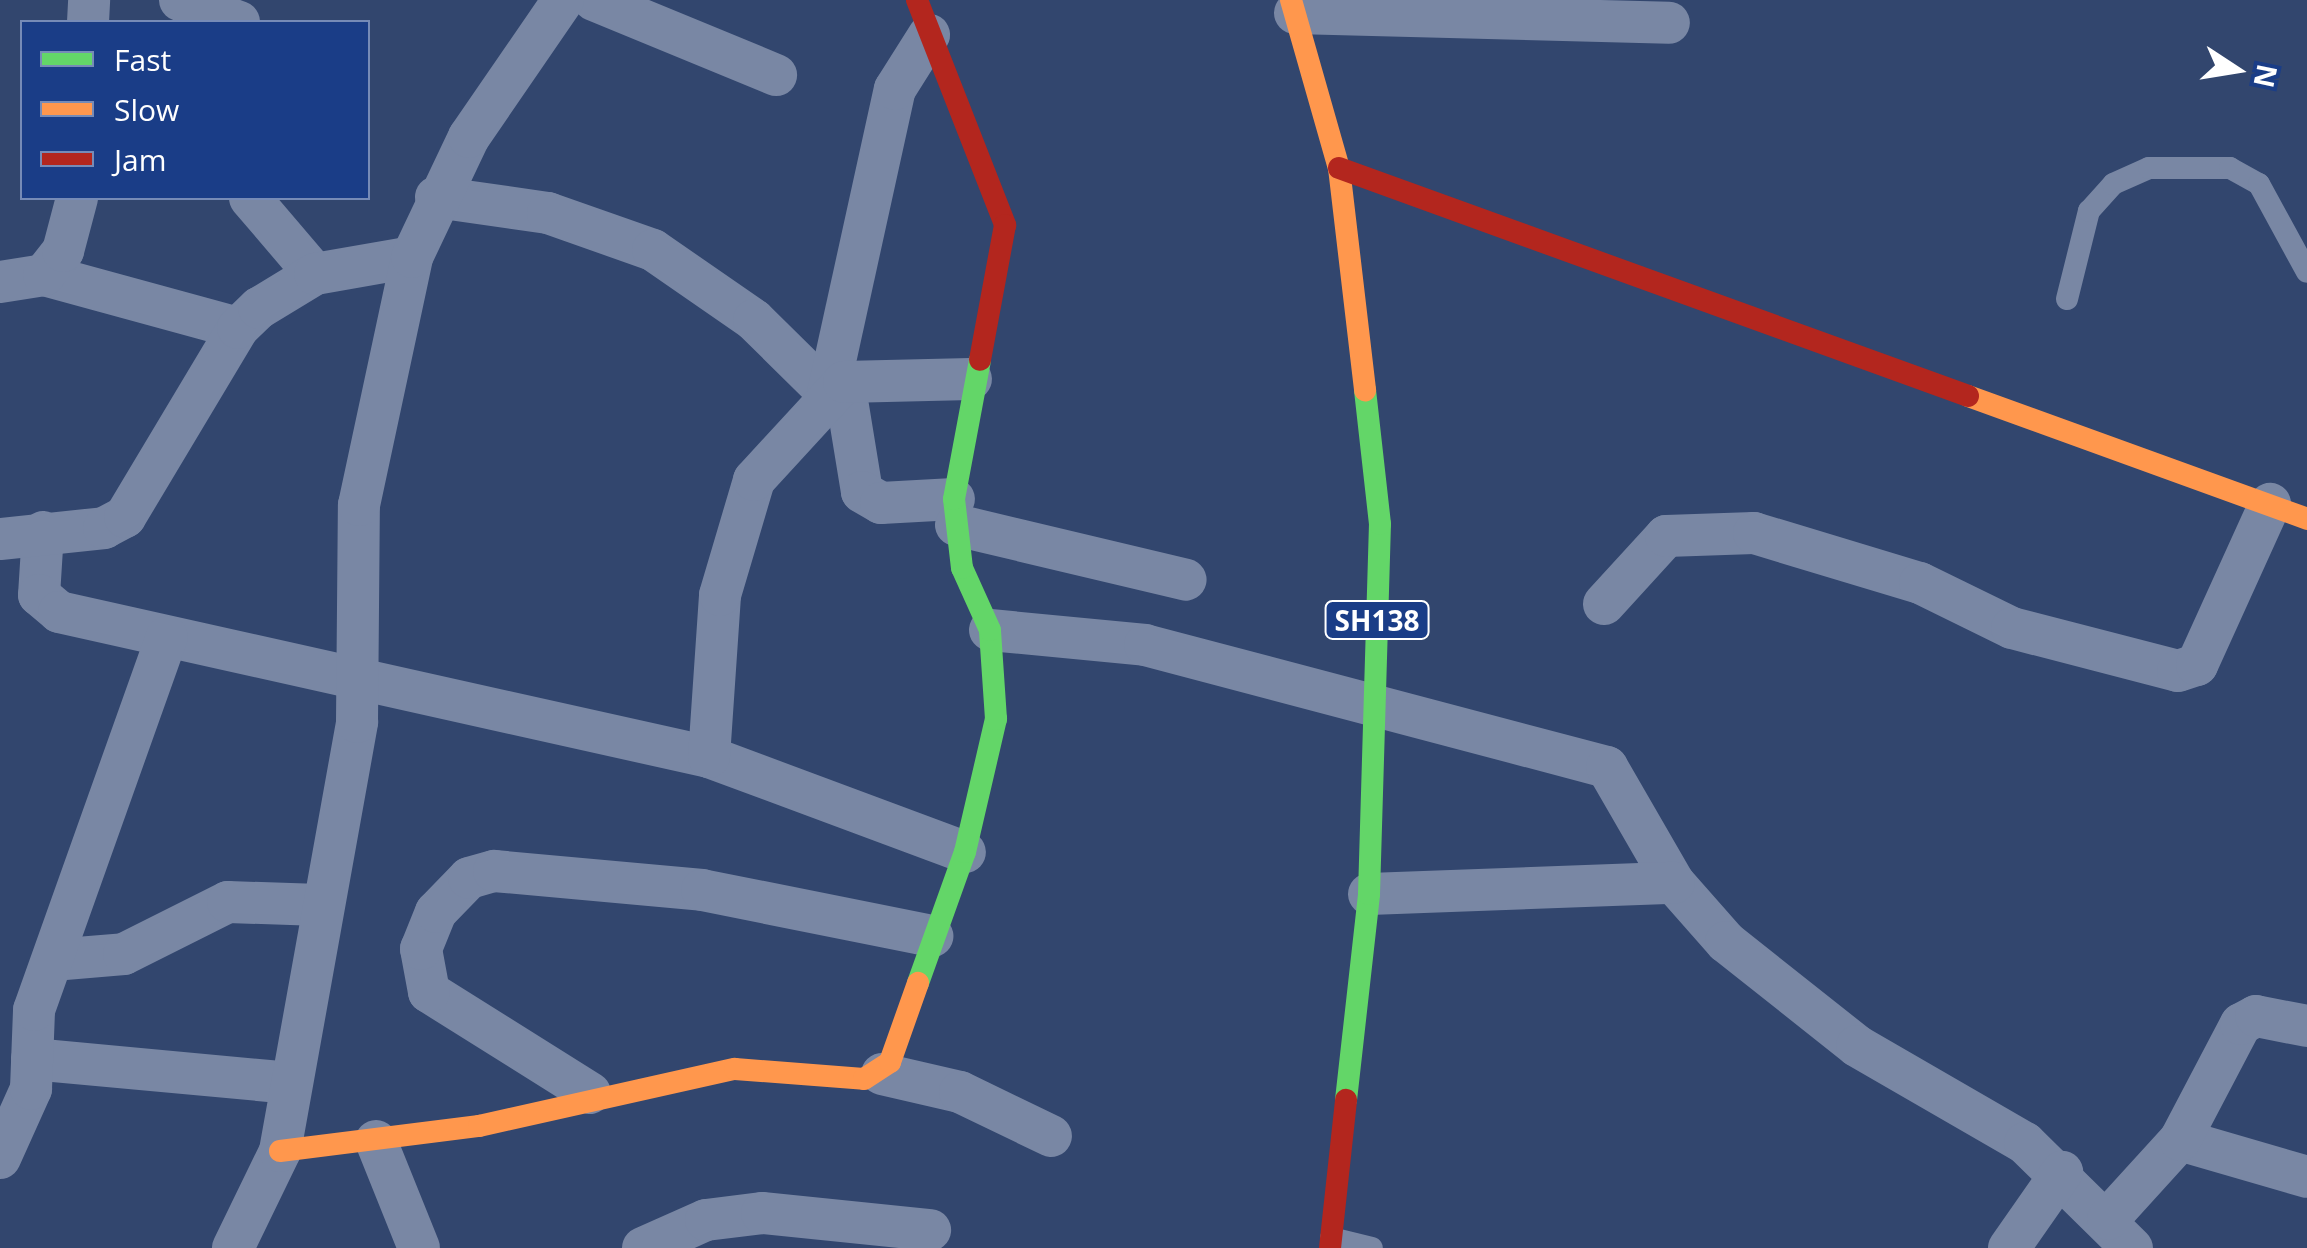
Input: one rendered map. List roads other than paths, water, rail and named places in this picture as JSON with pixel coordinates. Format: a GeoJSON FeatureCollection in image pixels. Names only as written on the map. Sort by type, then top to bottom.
{"type":"FeatureCollection","features":[{"type":"Feature","properties":{"kind":"main road","name":"SH138"},"geometry":{"type":"LineString","coordinates":[[1293,6],[1339,168],[1380,524],[1369,894],[1330,1243]]}},
{"type":"Feature","properties":{"kind":"main road"},"geometry":{"type":"LineString","coordinates":[[280,1152],[480,1126],[590,1094],[735,1069],[882,1074],[965,852],[996,719],[990,630],[962,568],[955,512],[970,379],[1005,225],[923,18]]}},
{"type":"Feature","properties":{"kind":"main road"},"geometry":{"type":"LineString","coordinates":[[1339,168],[2288,511]]}},
{"type":"Feature","properties":{"kind":"street"},"geometry":{"type":"LineString","coordinates":[[180,0],[233,20]]}},
{"type":"Feature","properties":{"kind":"street"},"geometry":{"type":"LineString","coordinates":[[233,1248],[280,1152],[320,905],[358,722],[354,674],[359,505],[412,257],[436,197],[562,0]]}},
{"type":"Feature","properties":{"kind":"street"},"geometry":{"type":"LineString","coordinates":[[594,0],[776,75]]}},
{"type":"Feature","properties":{"kind":"street"},"geometry":{"type":"LineString","coordinates":[[1293,6],[1669,23]]}},
{"type":"Feature","properties":{"kind":"street"},"geometry":{"type":"LineString","coordinates":[[923,18],[894,89],[836,387],[862,492],[881,503],[955,512],[1186,580]]}},
{"type":"Feature","properties":{"kind":"street"},"geometry":{"type":"LineString","coordinates":[[436,197],[548,213],[654,250],[754,320],[836,387],[970,379]]}},
{"type":"Feature","properties":{"kind":"street"},"geometry":{"type":"LineString","coordinates":[[44,275],[63,251],[76,200]]}},
{"type":"Feature","properties":{"kind":"street"},"geometry":{"type":"LineString","coordinates":[[252,200],[315,274]]}},
{"type":"Feature","properties":{"kind":"street"},"geometry":{"type":"LineString","coordinates":[[0,539],[104,528],[125,517],[238,328],[315,274],[412,257]]}},
{"type":"Feature","properties":{"kind":"street"},"geometry":{"type":"LineString","coordinates":[[0,282],[44,275],[238,328]]}},
{"type":"Feature","properties":{"kind":"street"},"geometry":{"type":"LineString","coordinates":[[709,757],[733,534],[754,480],[836,387]]}},
{"type":"Feature","properties":{"kind":"street"},"geometry":{"type":"LineString","coordinates":[[1604,604],[1666,536],[1754,533],[1920,583],[2012,628],[2178,671],[2197,664],[2288,511]]}},
{"type":"Feature","properties":{"kind":"street"},"geometry":{"type":"LineString","coordinates":[[43,532],[46,604],[166,638],[354,674],[709,757],[965,852]]}},
{"type":"Feature","properties":{"kind":"street"},"geometry":{"type":"LineString","coordinates":[[990,630],[1145,644],[1374,701],[1607,767],[1674,883],[1726,942],[1828,1024],[2062,1172],[2120,1234],[2180,1140],[2241,1024],[2256,1016],[2307,1026]]}},
{"type":"Feature","properties":{"kind":"street"},"geometry":{"type":"LineString","coordinates":[[0,1158],[22,1123],[32,1058],[17,1006],[53,960],[166,638]]}},
{"type":"Feature","properties":{"kind":"street"},"geometry":{"type":"LineString","coordinates":[[590,1094],[429,992],[421,950],[436,912],[469,878],[494,871],[702,890],[932,936]]}},
{"type":"Feature","properties":{"kind":"street"},"geometry":{"type":"LineString","coordinates":[[1369,894],[1674,883]]}},
{"type":"Feature","properties":{"kind":"street"},"geometry":{"type":"LineString","coordinates":[[53,960],[124,954],[228,902],[320,905]]}},
{"type":"Feature","properties":{"kind":"street"},"geometry":{"type":"LineString","coordinates":[[32,1058],[291,1083]]}},
{"type":"Feature","properties":{"kind":"street"},"geometry":{"type":"LineString","coordinates":[[882,1074],[960,1092],[1051,1136]]}},
{"type":"Feature","properties":{"kind":"street"},"geometry":{"type":"LineString","coordinates":[[2180,1140],[2307,1176]]}},
{"type":"Feature","properties":{"kind":"street"},"geometry":{"type":"LineString","coordinates":[[376,1141],[419,1248]]}},
{"type":"Feature","properties":{"kind":"street"},"geometry":{"type":"LineString","coordinates":[[2009,1248],[2062,1172]]}},
{"type":"Feature","properties":{"kind":"street"},"geometry":{"type":"LineString","coordinates":[[643,1248],[706,1220],[762,1213],[930,1230]]}},
{"type":"Feature","properties":{"kind":"lane"},"geometry":{"type":"LineString","coordinates":[[2066,299],[2089,211],[2114,184],[2149,168],[2230,168],[2259,184],[2307,272]]}},
{"type":"Feature","properties":{"kind":"lane"},"geometry":{"type":"LineString","coordinates":[[1330,1243],[1372,1248]]}}]}
